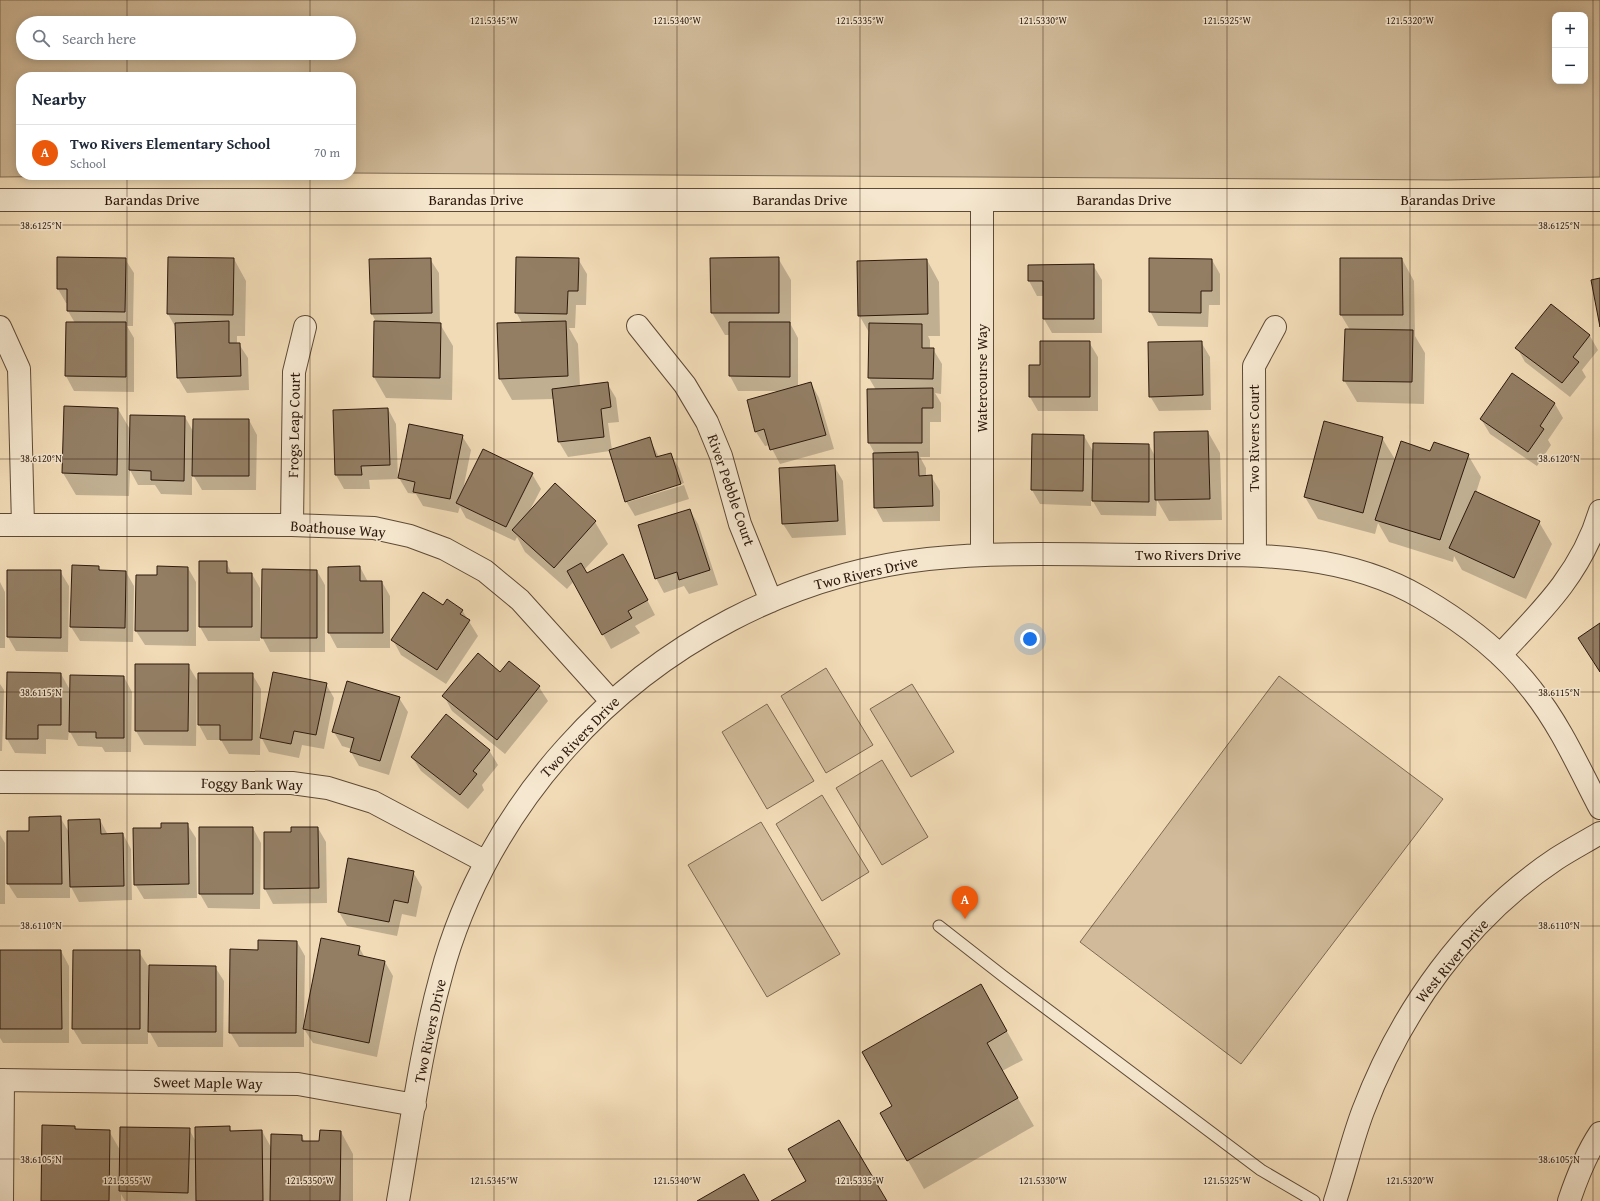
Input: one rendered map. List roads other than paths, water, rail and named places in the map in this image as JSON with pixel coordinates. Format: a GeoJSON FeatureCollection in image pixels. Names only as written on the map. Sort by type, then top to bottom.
{"type":"FeatureCollection","features":[{"type":"Feature","properties":{"kind":"street","name":"Barandas Drive"},"geometry":{"type":"LineString","coordinates":[[0,200],[1600,200]]}},
{"type":"Feature","properties":{"kind":"street","name":"Watercourse Way"},"geometry":{"type":"LineString","coordinates":[[982,200],[982,555]]}},
{"type":"Feature","properties":{"kind":"street"},"geometry":{"type":"LineString","coordinates":[[0,326],[19,369],[23,525]]}},
{"type":"Feature","properties":{"kind":"street","name":"Frogs Leap Court"},"geometry":{"type":"LineString","coordinates":[[292,525],[294,372],[305,326]]}},
{"type":"Feature","properties":{"kind":"street","name":"River Pebble Court"},"geometry":{"type":"LineString","coordinates":[[638,326],[685,385],[707,422],[721,456],[740,524],[771,601]]}},
{"type":"Feature","properties":{"kind":"street","name":"Two Rivers Court"},"geometry":{"type":"LineString","coordinates":[[1255,555],[1254,366],[1275,327]]}},
{"type":"Feature","properties":{"kind":"street"},"geometry":{"type":"LineString","coordinates":[[1500,655],[1552,601],[1578,564],[1600,511]]}},
{"type":"Feature","properties":{"kind":"street","name":"Boathouse Way"},"geometry":{"type":"LineString","coordinates":[[0,525],[292,525],[374,528],[410,536],[445,549],[485,571],[520,600],[612,702]]}},
{"type":"Feature","properties":{"kind":"street","name":"Two Rivers Drive"},"geometry":{"type":"LineString","coordinates":[[398,1201],[428,1028],[442,973],[457,925],[486,862],[535,785],[567,746],[612,702],[658,665],[708,632],[771,601],[799,590],[857,572],[926,559],[982,555],[1255,555],[1320,561],[1373,576],[1418,595],[1465,624],[1500,655],[1532,688],[1556,724],[1600,808]]}},
{"type":"Feature","properties":{"kind":"street","name":"Foggy Bank Way"},"geometry":{"type":"LineString","coordinates":[[0,782],[292,783],[328,788],[373,802],[486,862]]}},
{"type":"Feature","properties":{"kind":"street","name":"West River Drive"},"geometry":{"type":"LineString","coordinates":[[1335,1201],[1363,1112],[1388,1054],[1414,1007],[1435,977],[1468,936],[1513,892],[1555,859],[1600,833]]}},
{"type":"Feature","properties":{"kind":"street"},"geometry":{"type":"LineString","coordinates":[[1,1080],[2,1201]]}},
{"type":"Feature","properties":{"kind":"street","name":"Sweet Maple Way"},"geometry":{"type":"LineString","coordinates":[[1,1080],[298,1084],[415,1105]]}},
{"type":"Feature","properties":{"kind":"street"},"geometry":{"type":"LineString","coordinates":[[1569,1201],[1575,1182],[1589,1150],[1600,1133]]}},
{"type":"Feature","properties":{"kind":"lane"},"geometry":{"type":"LineString","coordinates":[[939,926],[1261,1170],[1314,1201]]}},
{"type":"Feature","properties":{"kind":"place","name":"Two Rivers Elementary School"},"geometry":{"type":"Point","coordinates":[965,919]}}]}
